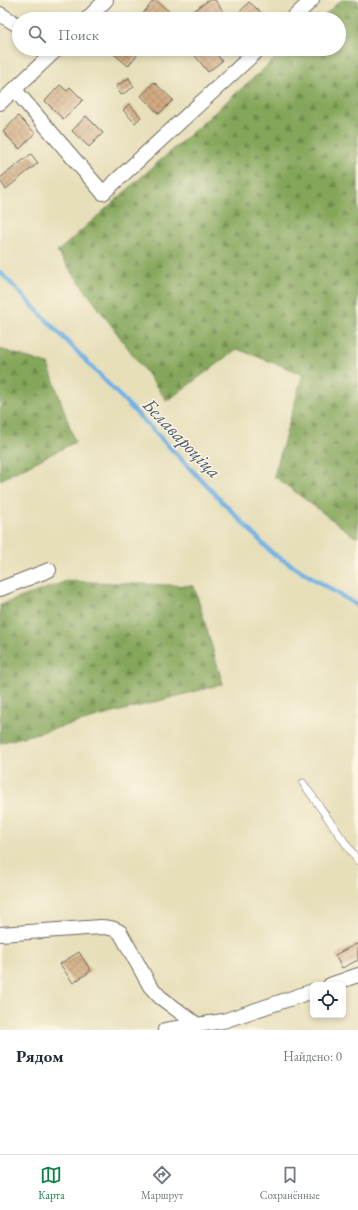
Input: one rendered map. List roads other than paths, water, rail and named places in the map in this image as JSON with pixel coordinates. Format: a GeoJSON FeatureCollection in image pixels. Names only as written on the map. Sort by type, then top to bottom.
{"type":"FeatureCollection","features":[{"type":"Feature","properties":{"kind":"street"},"geometry":{"type":"LineString","coordinates":[[94,12],[106,0]]}},
{"type":"Feature","properties":{"kind":"street"},"geometry":{"type":"LineString","coordinates":[[299,12],[312,0]]}},
{"type":"Feature","properties":{"kind":"street"},"geometry":{"type":"LineString","coordinates":[[0,14],[12,22]]}},
{"type":"Feature","properties":{"kind":"street"},"geometry":{"type":"LineString","coordinates":[[49,56],[6,96],[103,193],[251,56]]}},
{"type":"Feature","properties":{"kind":"street"},"geometry":{"type":"LineString","coordinates":[[0,589],[49,570]]}},
{"type":"Feature","properties":{"kind":"street"},"geometry":{"type":"LineString","coordinates":[[0,934],[101,927],[112,928],[122,936],[150,986],[160,997],[196,1024]]}},
{"type":"Feature","properties":{"kind":"street"},"geometry":{"type":"LineString","coordinates":[[338,982],[358,975]]}},
{"type":"Feature","properties":{"kind":"street"},"geometry":{"type":"LineString","coordinates":[[165,1030],[223,1020],[310,992]]}},
{"type":"Feature","properties":{"kind":"lane"},"geometry":{"type":"LineString","coordinates":[[303,782],[358,861]]}},
{"type":"Feature","properties":{"kind":"waterway","name":"Белавароціца"},"geometry":{"type":"LineString","coordinates":[[0,272],[272,553],[358,606]]}}]}
